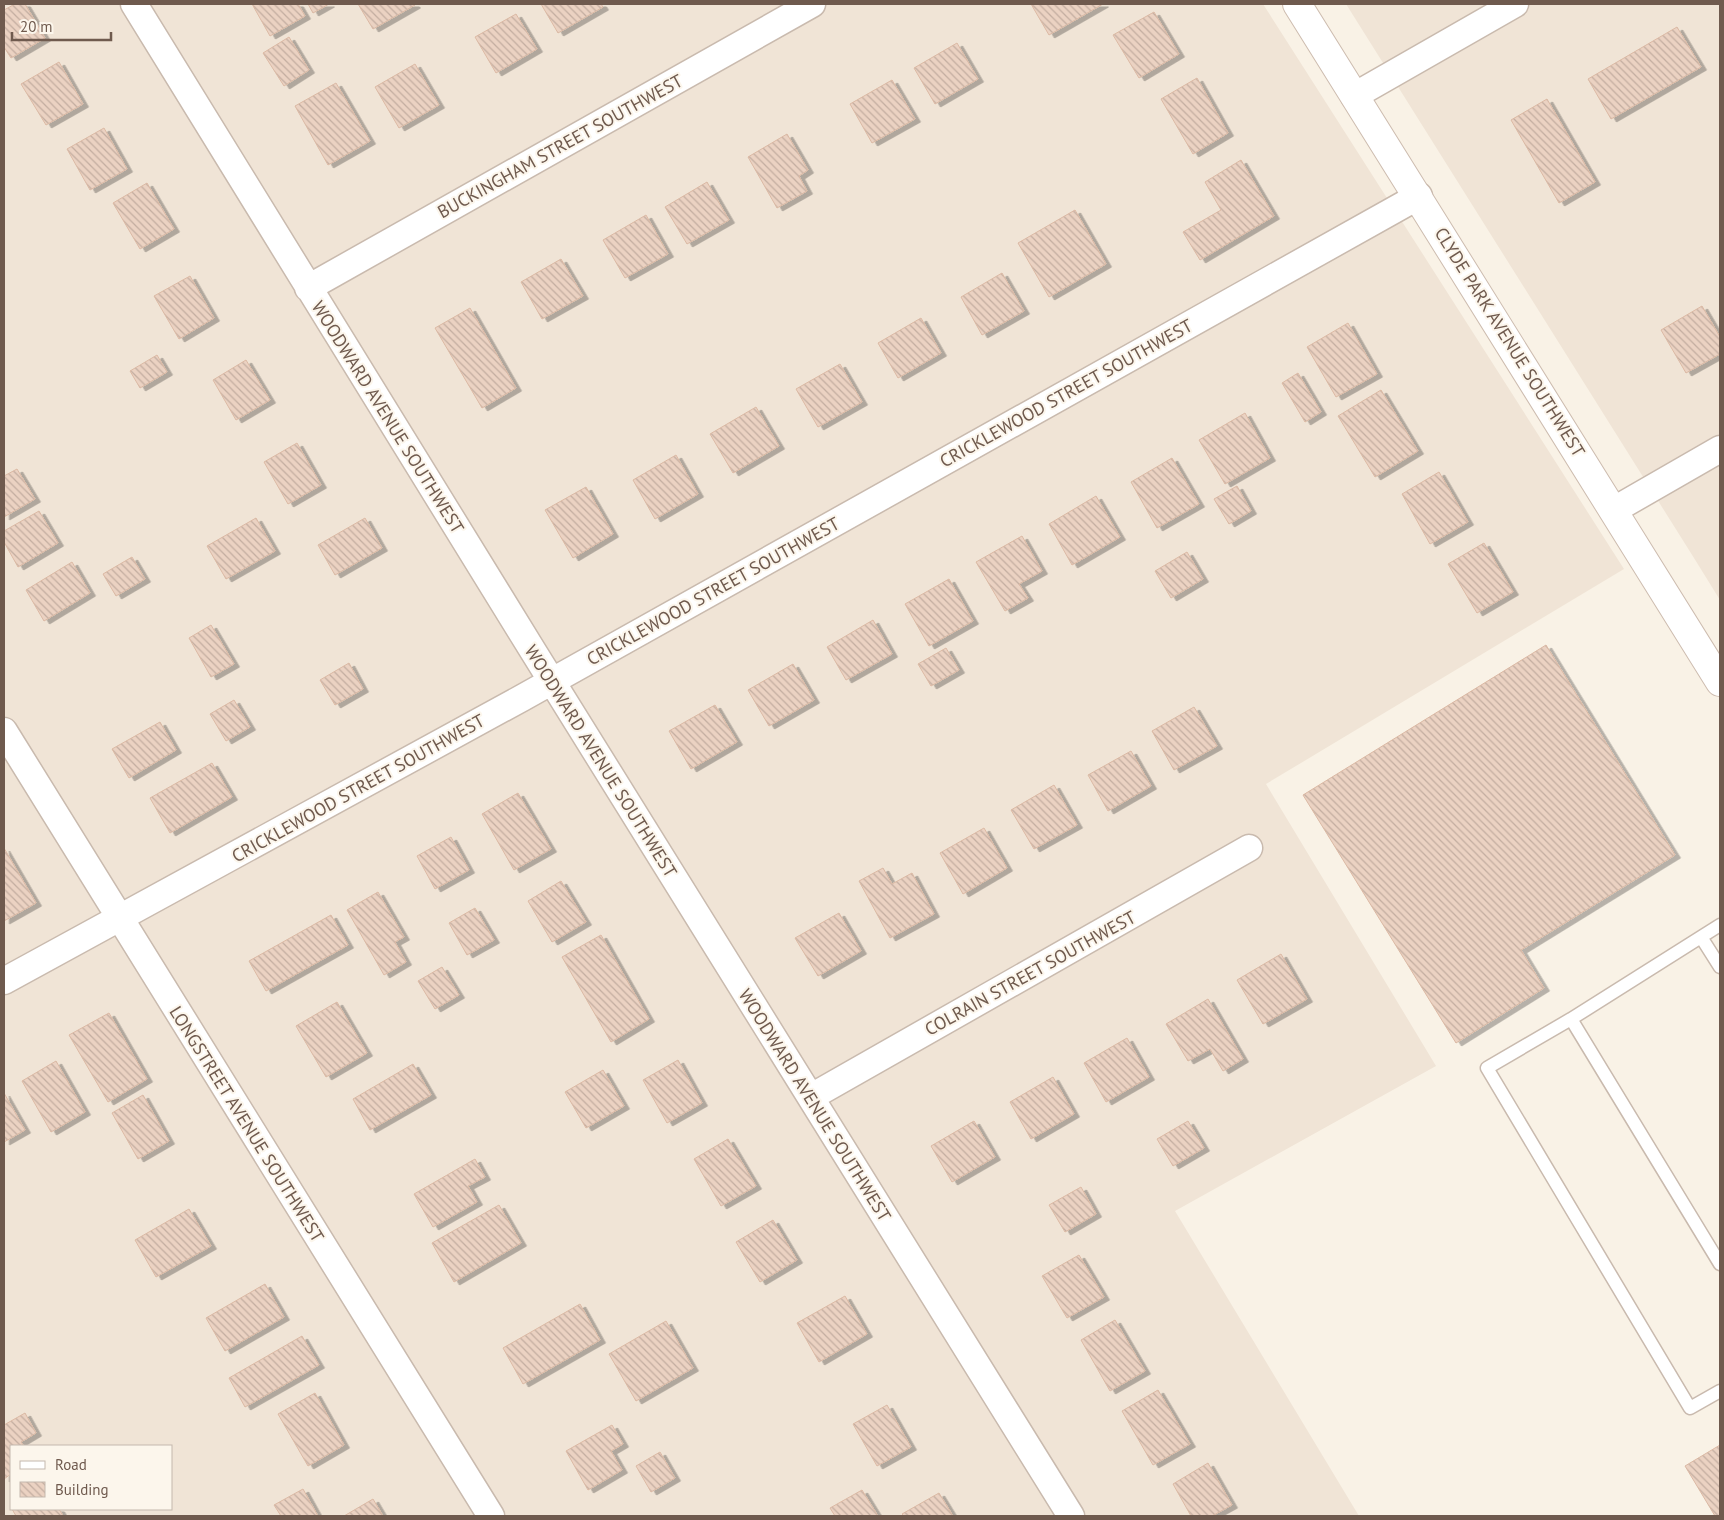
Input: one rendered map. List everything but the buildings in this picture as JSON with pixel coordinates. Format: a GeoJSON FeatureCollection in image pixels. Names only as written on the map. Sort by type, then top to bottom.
{"type":"FeatureCollection","features":[{"type":"Feature","properties":{"kind":"main road","name":"CLYDE PARK AVENUE SOUTHWEST"},"geometry":{"type":"LineString","coordinates":[[1297,4],[1419,196],[1720,682]]}},
{"type":"Feature","properties":{"kind":"street","name":"WOODWARD AVENUE SOUTHWEST"},"geometry":{"type":"LineString","coordinates":[[134,4],[308,288],[1071,1516]]}},
{"type":"Feature","properties":{"kind":"street","name":"BUCKINGHAM STREET SOUTHWEST"},"geometry":{"type":"LineString","coordinates":[[308,288],[812,4]]}},
{"type":"Feature","properties":{"kind":"street"},"geometry":{"type":"LineString","coordinates":[[1354,96],[1515,4]]}},
{"type":"Feature","properties":{"kind":"street","name":"CRICKLEWOOD STREET SOUTHWEST"},"geometry":{"type":"LineString","coordinates":[[4,981],[552,681],[1419,196]]}},
{"type":"Feature","properties":{"kind":"street"},"geometry":{"type":"LineString","coordinates":[[1614,510],[1720,449]]}},
{"type":"Feature","properties":{"kind":"street","name":"LONGSTREET AVENUE SOUTHWEST"},"geometry":{"type":"LineString","coordinates":[[4,731],[491,1516]]}},
{"type":"Feature","properties":{"kind":"street","name":"COLRAIN STREET SOUTHWEST"},"geometry":{"type":"LineString","coordinates":[[811,1097],[1250,848]]}},
{"type":"Feature","properties":{"kind":"lane"},"geometry":{"type":"LineString","coordinates":[[1720,925],[1571,1019],[1487,1068],[1690,1408],[1720,1391]]}},
{"type":"Feature","properties":{"kind":"lane"},"geometry":{"type":"LineString","coordinates":[[1701,937],[1720,967]]}},
{"type":"Feature","properties":{"kind":"lane"},"geometry":{"type":"LineString","coordinates":[[1571,1019],[1720,1264]]}},
{"type":"Feature","properties":{"kind":"shaded area"},"geometry":{"type":"Polygon","coordinates":[[[4,4],[1263,4],[1624,569],[1266,784],[1436,1066],[1175,1211],[1359,1516],[4,1516],[4,4]]]}},
{"type":"Feature","properties":{"kind":"shaded area"},"geometry":{"type":"Polygon","coordinates":[[[1346,4],[1720,4],[1720,600],[1694,558],[1346,4]]]}}]}
